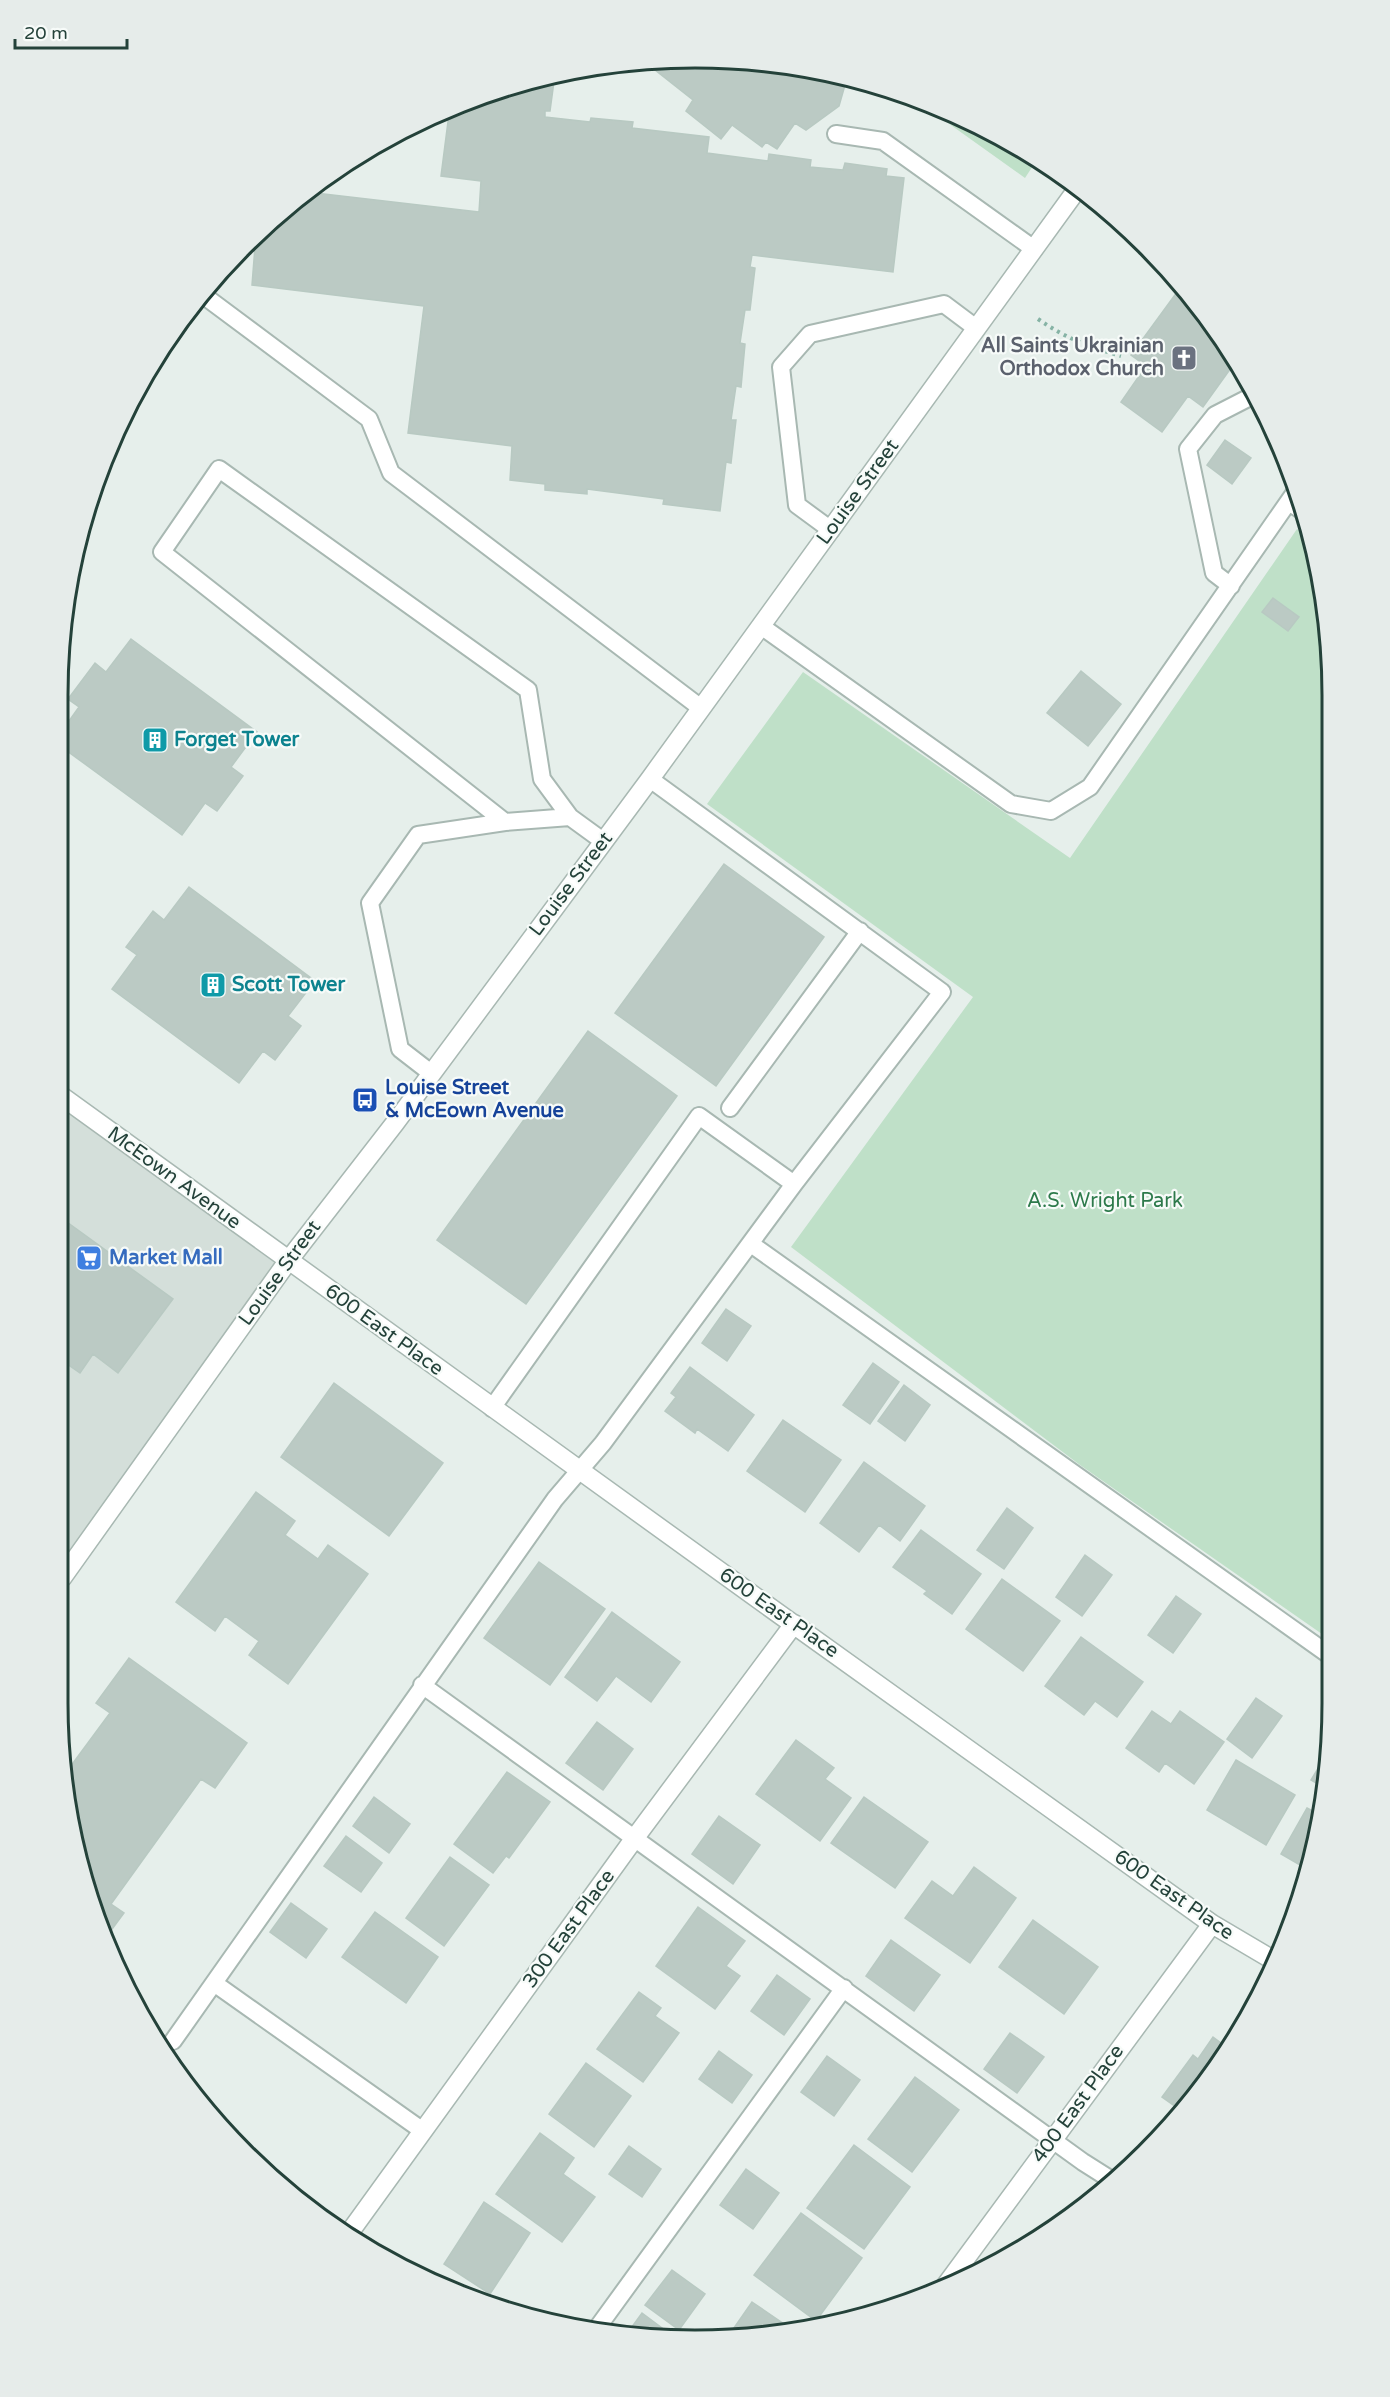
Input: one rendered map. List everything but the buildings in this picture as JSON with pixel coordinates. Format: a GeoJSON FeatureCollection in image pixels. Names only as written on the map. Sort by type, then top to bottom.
{"type":"FeatureCollection","features":[{"type":"Feature","properties":{"kind":"street","name":"Louise Street"},"geometry":{"type":"LineString","coordinates":[[67,1571],[288,1261],[650,779],[1073,194]]}},
{"type":"Feature","properties":{"kind":"street","name":"McEown Avenue"},"geometry":{"type":"LineString","coordinates":[[67,1100],[288,1261]]}},
{"type":"Feature","properties":{"kind":"street","name":"600 East Place"},"geometry":{"type":"LineString","coordinates":[[288,1261],[577,1471],[1212,1924],[1268,1957]]}},
{"type":"Feature","properties":{"kind":"street","name":"300 East Place"},"geometry":{"type":"LineString","coordinates":[[353,2228],[634,1839],[794,1624]]}},
{"type":"Feature","properties":{"kind":"street","name":"400 East Place"},"geometry":{"type":"LineString","coordinates":[[955,2273],[1212,1924]]}},
{"type":"Feature","properties":{"kind":"lane"},"geometry":{"type":"LineString","coordinates":[[836,134],[883,141],[1034,249]]}},
{"type":"Feature","properties":{"kind":"lane"},"geometry":{"type":"LineString","coordinates":[[208,299],[369,419],[391,472],[701,708]]}},
{"type":"Feature","properties":{"kind":"lane"},"geometry":{"type":"LineString","coordinates":[[831,530],[797,505],[781,367],[810,334],[944,304],[976,328]]}},
{"type":"Feature","properties":{"kind":"lane"},"geometry":{"type":"LineString","coordinates":[[1231,586],[1214,573],[1188,449],[1215,415],[1248,398]]}},
{"type":"Feature","properties":{"kind":"lane"},"geometry":{"type":"LineString","coordinates":[[505,822],[162,552],[219,469],[528,690],[542,779],[570,817],[603,841]]}},
{"type":"Feature","properties":{"kind":"lane"},"geometry":{"type":"LineString","coordinates":[[761,626],[1011,804],[1051,811],[1090,788],[1291,499]]}},
{"type":"Feature","properties":{"kind":"lane"},"geometry":{"type":"LineString","coordinates":[[173,2041],[510,1561],[577,1471],[603,1443],[794,1184],[942,992],[650,779]]}},
{"type":"Feature","properties":{"kind":"lane"},"geometry":{"type":"LineString","coordinates":[[431,1073],[400,1049],[370,903],[418,835],[505,822],[570,817]]}},
{"type":"Feature","properties":{"kind":"lane"},"geometry":{"type":"LineString","coordinates":[[730,1108],[860,931]]}},
{"type":"Feature","properties":{"kind":"lane"},"geometry":{"type":"LineString","coordinates":[[492,1408],[699,1116],[794,1184]]}},
{"type":"Feature","properties":{"kind":"lane"},"geometry":{"type":"LineString","coordinates":[[751,1244],[1322,1650]]}},
{"type":"Feature","properties":{"kind":"lane"},"geometry":{"type":"LineString","coordinates":[[422,1685],[1106,2176]]}},
{"type":"Feature","properties":{"kind":"lane"},"geometry":{"type":"LineString","coordinates":[[214,1983],[423,2131]]}},
{"type":"Feature","properties":{"kind":"lane"},"geometry":{"type":"LineString","coordinates":[[602,2322],[844,1988]]}},
{"type":"Feature","properties":{"kind":"path"},"geometry":{"type":"LineString","coordinates":[[1038,319],[1070,339],[1121,356]]}},
{"type":"Feature","properties":{"kind":"shaded area"},"geometry":{"type":"Polygon","coordinates":[[[67,1100],[288,1261],[67,1571],[67,1100]]]}},
{"type":"Feature","properties":{"kind":"green space"},"geometry":{"type":"Polygon","coordinates":[[[940,117],[973,132],[1033,166],[1025,178],[940,117]]]}},
{"type":"Feature","properties":{"kind":"green space","name":"A.S. Wright Park"},"geometry":{"type":"Polygon","coordinates":[[[1297,529],[1301,533],[1317,613],[1322,695],[1322,1634],[1080,1465],[791,1247],[973,997],[707,804],[803,672],[1070,858],[1297,529]]]}},
{"type":"Feature","properties":{"kind":"place","name":"All Saints Ukrainian Orthodox Church"},"geometry":{"type":"Point","coordinates":[1184,358]}},
{"type":"Feature","properties":{"kind":"place","name":"Forget Tower"},"geometry":{"type":"Point","coordinates":[155,740]}},
{"type":"Feature","properties":{"kind":"place","name":"Scott Tower"},"geometry":{"type":"Point","coordinates":[213,985]}},
{"type":"Feature","properties":{"kind":"place","name":"Louise Street & McEown Avenue"},"geometry":{"type":"Point","coordinates":[365,1100]}},
{"type":"Feature","properties":{"kind":"place","name":"Market Mall"},"geometry":{"type":"Point","coordinates":[89,1258]}}]}
